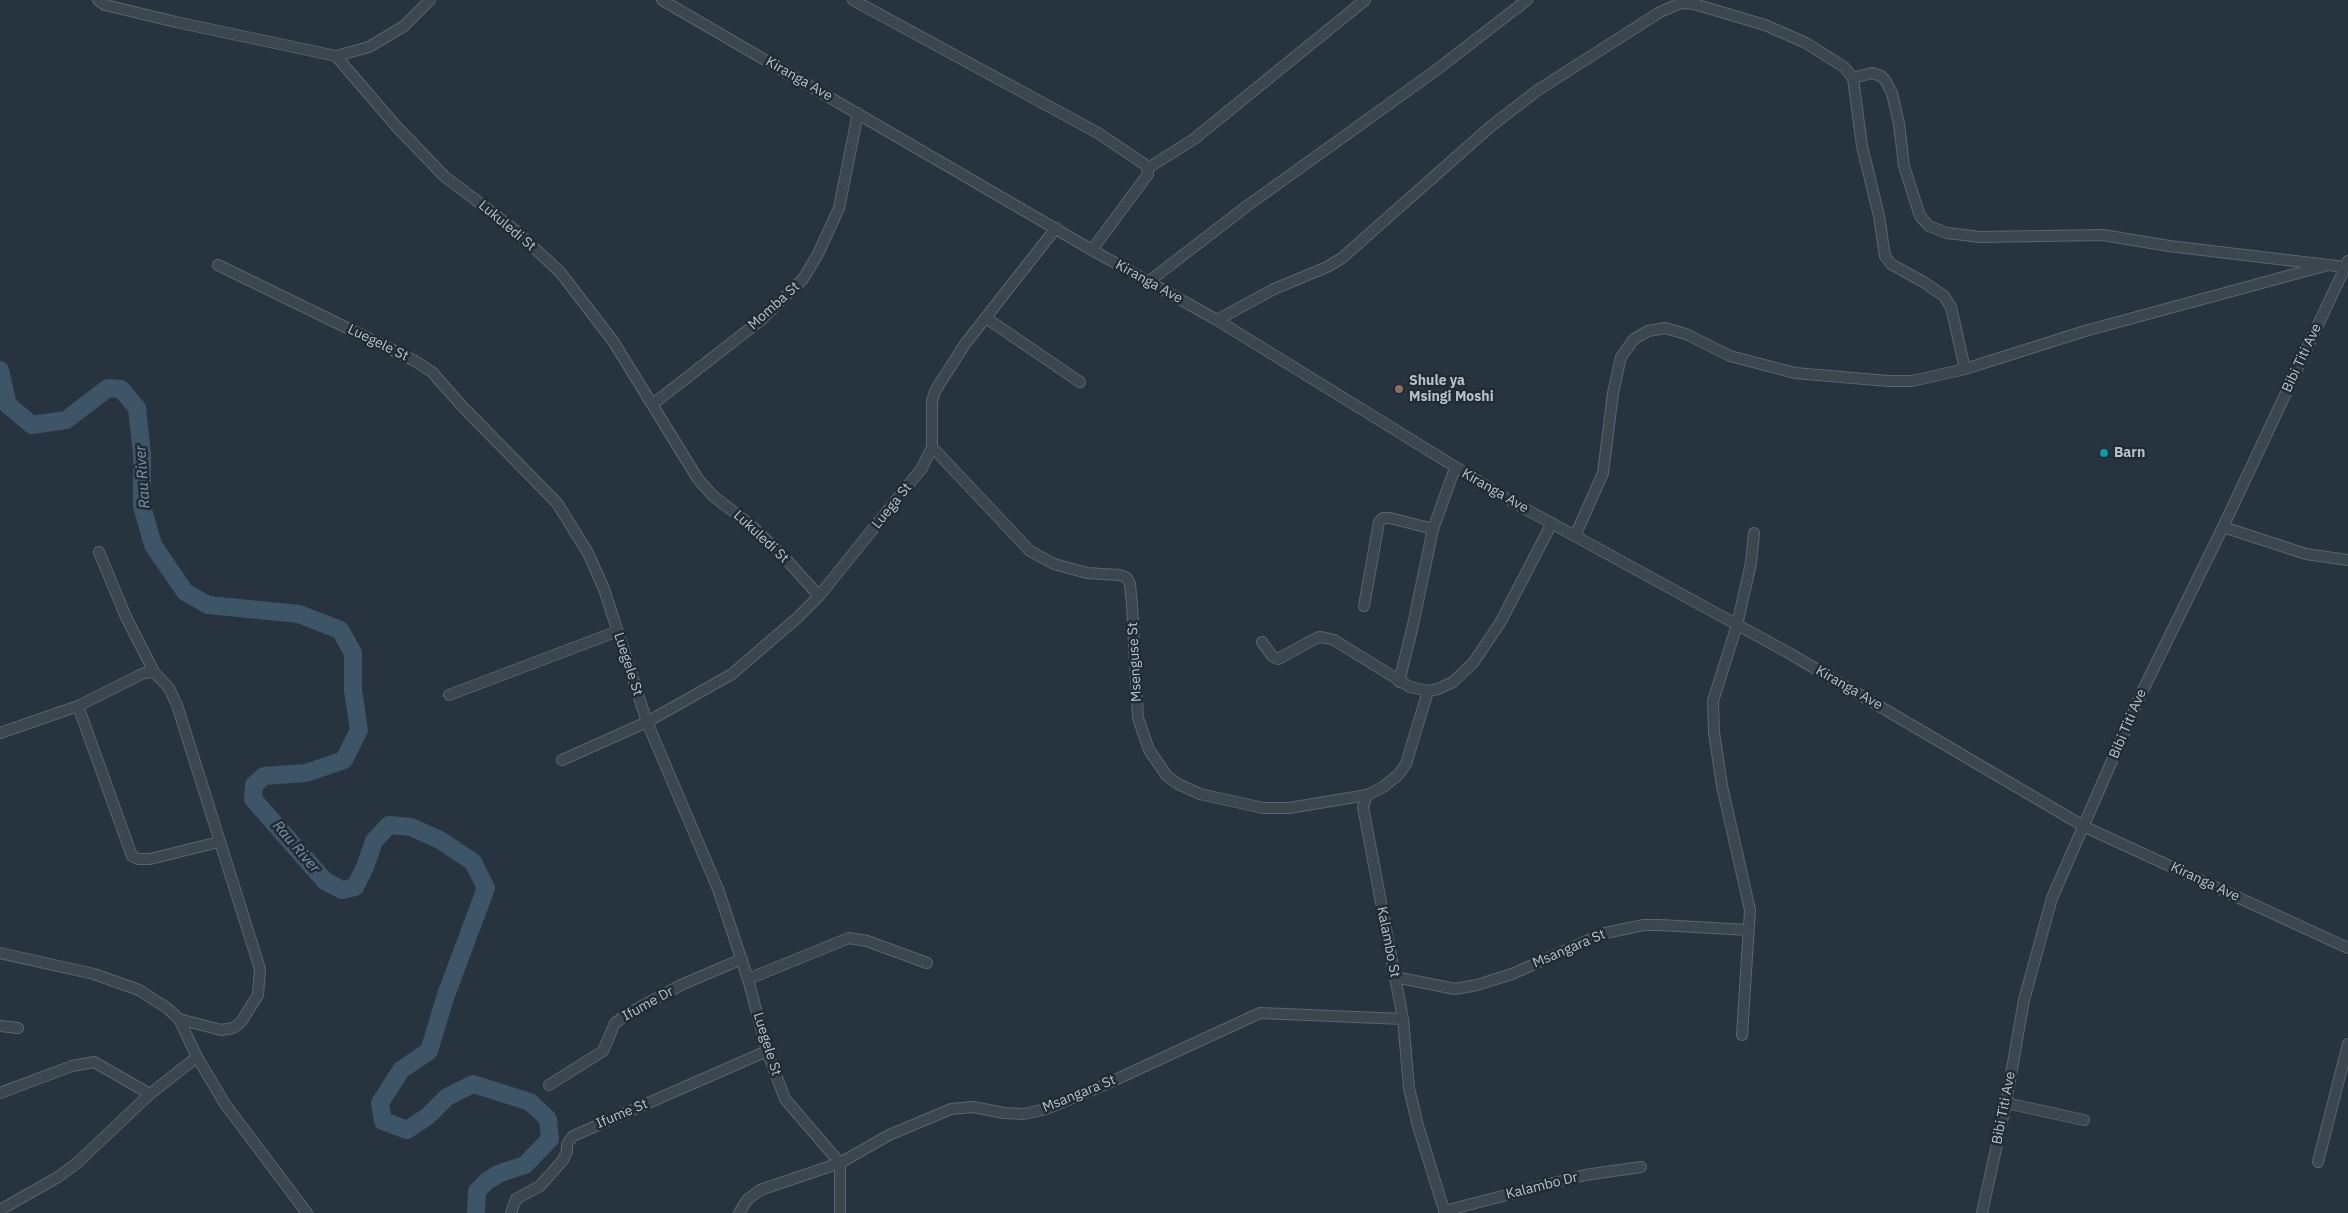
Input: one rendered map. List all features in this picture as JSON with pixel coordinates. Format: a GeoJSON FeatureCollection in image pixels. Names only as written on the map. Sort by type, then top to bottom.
{"type":"FeatureCollection","features":[{"type":"Feature","properties":{"kind":"street"},"geometry":{"type":"LineString","coordinates":[[98,0],[106,5],[176,22],[336,56],[369,47],[404,26],[430,0]]}},
{"type":"Feature","properties":{"kind":"street","name":"Kiranga Ave"},"geometry":{"type":"LineString","coordinates":[[662,0],[1092,250],[1217,320],[1455,468],[1737,625],[2085,826],[2348,948]]}},
{"type":"Feature","properties":{"kind":"street"},"geometry":{"type":"LineString","coordinates":[[853,0],[1098,133],[1134,155],[1148,168],[1148,174],[1092,250]]}},
{"type":"Feature","properties":{"kind":"street"},"geometry":{"type":"LineString","coordinates":[[1148,168],[1194,139],[1365,0]]}},
{"type":"Feature","properties":{"kind":"street"},"geometry":{"type":"LineString","coordinates":[[1148,282],[1247,206],[1435,71],[1527,0]]}},
{"type":"Feature","properties":{"kind":"street"},"geometry":{"type":"LineString","coordinates":[[1217,320],[1274,289],[1327,267],[1342,258],[1490,127],[1538,90],[1660,12],[1681,3],[1723,11],[1765,25],[1806,43],[1828,56],[1844,67],[1853,78],[1862,146],[1879,216],[1885,256],[1891,264],[1944,296],[1951,308],[1965,368]]}},
{"type":"Feature","properties":{"kind":"street","name":"Lukuledi St"},"geometry":{"type":"LineString","coordinates":[[336,56],[396,126],[444,176],[515,230],[560,272],[613,341],[698,479],[713,496],[765,538],[819,596]]}},
{"type":"Feature","properties":{"kind":"street"},"geometry":{"type":"LineString","coordinates":[[1853,78],[1872,73],[1881,76],[1892,94],[1899,124],[1904,166],[1920,216],[1929,226],[1948,233],[1980,237],[2103,235],[2169,246],[2328,265],[2346,264]]}},
{"type":"Feature","properties":{"kind":"street","name":"Momba St"},"geometry":{"type":"LineString","coordinates":[[653,404],[760,320],[803,279],[818,254],[839,208],[858,113]]}},
{"type":"Feature","properties":{"kind":"street","name":"Luega St"},"geometry":{"type":"LineString","coordinates":[[562,760],[647,722],[732,674],[797,618],[819,596],[922,468],[932,447],[932,401],[935,391],[965,344],[1056,228]]}},
{"type":"Feature","properties":{"kind":"street","name":"Bibi Titi Ave"},"geometry":{"type":"LineString","coordinates":[[1982,1213],[2006,1103],[2024,1000],[2052,898],[2142,692],[2223,527],[2346,264]]}},
{"type":"Feature","properties":{"kind":"street","name":"Luegele St"},"geometry":{"type":"LineString","coordinates":[[218,265],[416,361],[432,372],[461,405],[557,503],[588,553],[604,589],[647,722],[718,889],[742,959],[767,1051],[785,1099],[840,1163]]}},
{"type":"Feature","properties":{"kind":"street"},"geometry":{"type":"LineString","coordinates":[[1576,536],[1604,473],[1613,393],[1621,357],[1634,339],[1648,331],[1664,328],[1686,334],[1730,356],[1795,373],[1904,381],[1965,368],[2085,331],[2328,265]]}},
{"type":"Feature","properties":{"kind":"street"},"geometry":{"type":"LineString","coordinates":[[986,318],[1080,382]]}},
{"type":"Feature","properties":{"kind":"street","name":"Msenguse St"},"geometry":{"type":"LineString","coordinates":[[932,447],[1030,551],[1054,564],[1087,573],[1120,575],[1127,578],[1130,584],[1132,605],[1138,718],[1149,750],[1167,776],[1178,784],[1200,794],[1263,808],[1289,808],[1367,794]]}},
{"type":"Feature","properties":{"kind":"street"},"geometry":{"type":"LineString","coordinates":[[1399,682],[1414,625],[1433,529],[1455,468]]}},
{"type":"Feature","properties":{"kind":"street"},"geometry":{"type":"LineString","coordinates":[[1364,606],[1379,522],[1383,518],[1390,518],[1433,529]]}},
{"type":"Feature","properties":{"kind":"street"},"geometry":{"type":"LineString","coordinates":[[1262,642],[1272,656],[1278,659],[1319,637],[1326,638],[1334,640],[1399,682],[1410,687],[1428,691],[1453,682],[1473,663],[1500,623],[1552,523]]}},
{"type":"Feature","properties":{"kind":"street"},"geometry":{"type":"LineString","coordinates":[[2223,527],[2306,554],[2348,560]]}},
{"type":"Feature","properties":{"kind":"street"},"geometry":{"type":"LineString","coordinates":[[1742,1035],[1750,910],[1722,786],[1714,732],[1713,701],[1737,625],[1750,563],[1754,532]]}},
{"type":"Feature","properties":{"kind":"street"},"geometry":{"type":"LineString","coordinates":[[99,552],[126,617],[154,672],[169,688],[177,705],[260,969],[258,995],[241,1022],[233,1028],[221,1030],[179,1020]]}},
{"type":"Feature","properties":{"kind":"street"},"geometry":{"type":"LineString","coordinates":[[449,695],[618,631]]}},
{"type":"Feature","properties":{"kind":"street"},"geometry":{"type":"LineString","coordinates":[[0,733],[78,706],[144,673],[154,672]]}},
{"type":"Feature","properties":{"kind":"street"},"geometry":{"type":"LineString","coordinates":[[1367,794],[1383,787],[1398,775],[1406,764],[1428,691]]}},
{"type":"Feature","properties":{"kind":"street"},"geometry":{"type":"LineString","coordinates":[[78,706],[132,856],[138,859],[150,859],[219,842]]}},
{"type":"Feature","properties":{"kind":"street","name":"Kalambo St"},"geometry":{"type":"LineString","coordinates":[[1367,794],[1364,801],[1364,818],[1403,1019],[1410,1088],[1418,1126],[1445,1212]]}},
{"type":"Feature","properties":{"kind":"street","name":"Msangara St"},"geometry":{"type":"LineString","coordinates":[[1395,977],[1456,989],[1477,985],[1512,974],[1605,933],[1644,925],[1748,930]]}},
{"type":"Feature","properties":{"kind":"street"},"geometry":{"type":"LineString","coordinates":[[748,979],[849,938],[867,941],[928,963]]}},
{"type":"Feature","properties":{"kind":"street"},"geometry":{"type":"LineString","coordinates":[[0,954],[94,974],[139,990],[167,1008],[179,1020],[197,1057],[225,1104],[307,1213]]}},
{"type":"Feature","properties":{"kind":"street","name":"Ifume Dr"},"geometry":{"type":"LineString","coordinates":[[549,1085],[604,1051],[615,1023],[631,1012],[681,985],[742,959]]}},
{"type":"Feature","properties":{"kind":"street","name":"Msangara St"},"geometry":{"type":"LineString","coordinates":[[739,1213],[747,1200],[760,1190],[840,1163],[888,1135],[951,1110],[973,1107],[1004,1113],[1024,1114],[1046,1109],[1104,1086],[1260,1013],[1403,1019]]}},
{"type":"Feature","properties":{"kind":"street"},"geometry":{"type":"LineString","coordinates":[[0,1026],[18,1028]]}},
{"type":"Feature","properties":{"kind":"street"},"geometry":{"type":"LineString","coordinates":[[2318,1162],[2348,1044]]}},
{"type":"Feature","properties":{"kind":"street","name":"Ifume St"},"geometry":{"type":"LineString","coordinates":[[511,1213],[516,1198],[540,1186],[563,1160],[569,1139],[573,1136],[767,1051]]}},
{"type":"Feature","properties":{"kind":"street"},"geometry":{"type":"LineString","coordinates":[[0,1210],[58,1177],[78,1163],[150,1094],[197,1057]]}},
{"type":"Feature","properties":{"kind":"street"},"geometry":{"type":"LineString","coordinates":[[0,1093],[72,1066],[94,1062],[150,1094]]}},
{"type":"Feature","properties":{"kind":"street"},"geometry":{"type":"LineString","coordinates":[[2006,1103],[2084,1120]]}},
{"type":"Feature","properties":{"kind":"street"},"geometry":{"type":"LineString","coordinates":[[840,1163],[840,1213]]}},
{"type":"Feature","properties":{"kind":"street","name":"Kalambo Dr"},"geometry":{"type":"LineString","coordinates":[[1445,1212],[1585,1175],[1641,1167]]}},
{"type":"Feature","properties":{"kind":"waterway","name":"Rau River"},"geometry":{"type":"LineString","coordinates":[[0,370],[8,405],[32,425],[66,420],[108,388],[121,389],[137,408],[142,454],[142,506],[153,545],[185,592],[208,605],[299,614],[340,630],[353,653],[353,690],[359,730],[344,760],[306,773],[264,776],[254,785],[253,799],[325,881],[342,890],[355,887],[365,867],[374,841],[389,825],[411,827],[440,840],[473,862],[486,888],[446,995],[429,1051],[401,1070],[380,1103],[383,1121],[407,1130],[428,1116],[447,1097],[473,1084],[530,1102],[548,1119],[550,1139],[525,1165],[500,1173],[487,1181],[477,1191],[476,1213]]}},
{"type":"Feature","properties":{"kind":"place","name":"Shule ya Msingi Moshi"},"geometry":{"type":"Point","coordinates":[1399,389]}},
{"type":"Feature","properties":{"kind":"place","name":"Barn"},"geometry":{"type":"Point","coordinates":[2104,453]}}]}
